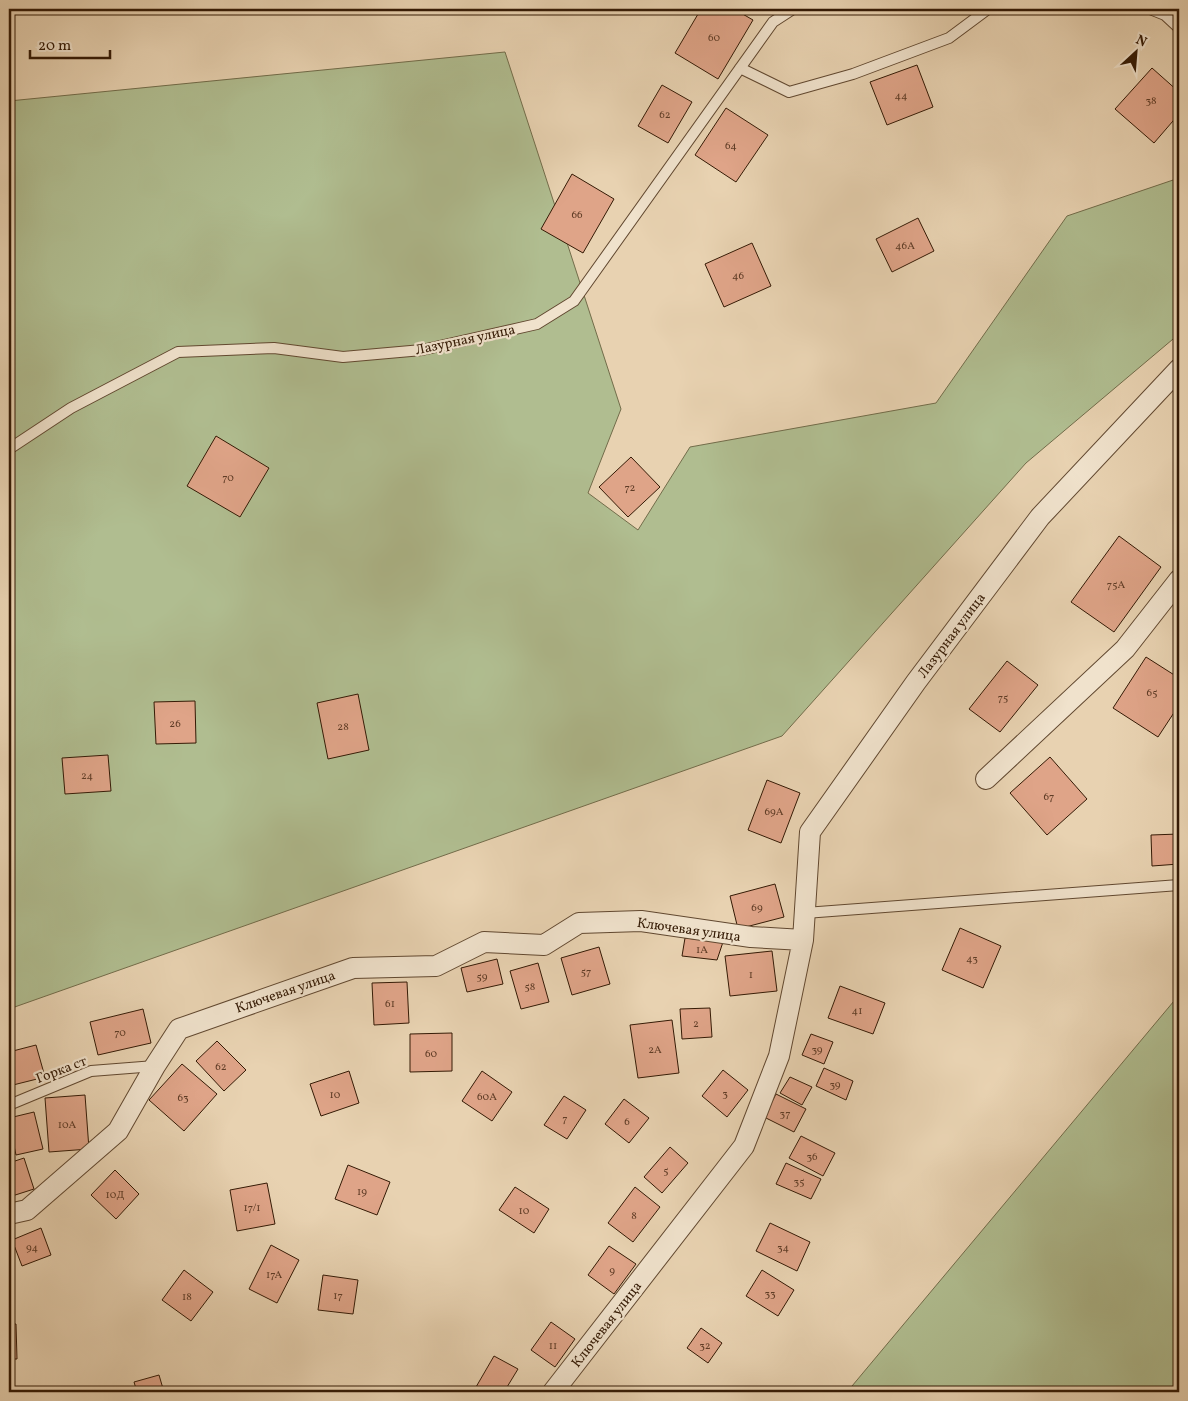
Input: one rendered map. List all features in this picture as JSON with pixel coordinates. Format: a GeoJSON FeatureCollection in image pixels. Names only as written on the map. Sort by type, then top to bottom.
{"type":"FeatureCollection","features":[{"type":"Feature","properties":{"kind":"street","name":"Лазурная улица"},"geometry":{"type":"LineString","coordinates":[[803,940],[810,832],[916,682],[1040,517],[1179,369]]}},
{"type":"Feature","properties":{"kind":"street"},"geometry":{"type":"LineString","coordinates":[[986,779],[1125,649],[1179,580]]}},
{"type":"Feature","properties":{"kind":"street","name":"Ключевая улица"},"geometry":{"type":"LineString","coordinates":[[9,1214],[27,1210],[118,1131],[155,1066],[179,1029],[353,968],[436,966],[484,942],[544,945],[579,923],[641,921],[752,937],[803,940],[778,1056],[744,1146],[553,1392]]}},
{"type":"Feature","properties":{"kind":"lane","name":"Лазурная улица"},"geometry":{"type":"LineString","coordinates":[[9,449],[72,408],[178,352],[274,348],[343,357],[422,350],[537,324],[574,301],[773,22],[793,9]]}},
{"type":"Feature","properties":{"kind":"lane"},"geometry":{"type":"LineString","coordinates":[[740,68],[789,92],[853,74],[949,38],[988,9]]}},
{"type":"Feature","properties":{"kind":"lane"},"geometry":{"type":"LineString","coordinates":[[1150,9],[1165,15],[1179,28]]}},
{"type":"Feature","properties":{"kind":"lane"},"geometry":{"type":"LineString","coordinates":[[805,913],[1179,885]]}},
{"type":"Feature","properties":{"kind":"lane","name":"Горка ст"},"geometry":{"type":"LineString","coordinates":[[9,1105],[91,1071],[155,1066]]}},
{"type":"Feature","properties":{"kind":"green space"},"geometry":{"type":"Polygon","coordinates":[[[505,52],[621,409],[588,493],[638,530],[690,447],[936,403],[1067,216],[1179,178],[1179,334],[1026,463],[782,736],[9,1009],[9,101],[505,52]]]}},
{"type":"Feature","properties":{"kind":"green space"},"geometry":{"type":"Polygon","coordinates":[[[1179,995],[1179,1392],[847,1392],[1179,995]]]}},
{"type":"Feature","properties":{"kind":"building"},"geometry":{"type":"Polygon","coordinates":[[[701,9],[734,9],[753,20],[718,79],[675,53],[701,9]]]}},
{"type":"Feature","properties":{"kind":"building"},"geometry":{"type":"Polygon","coordinates":[[[917,65],[933,107],[887,125],[870,82],[917,65]]]}},
{"type":"Feature","properties":{"kind":"building"},"geometry":{"type":"Polygon","coordinates":[[[1152,68],[1179,92],[1179,114],[1154,143],[1115,109],[1152,68]]]}},
{"type":"Feature","properties":{"kind":"building"},"geometry":{"type":"Polygon","coordinates":[[[662,85],[692,102],[668,143],[638,126],[662,85]]]}},
{"type":"Feature","properties":{"kind":"building"},"geometry":{"type":"Polygon","coordinates":[[[726,108],[768,135],[736,182],[695,155],[726,108]]]}},
{"type":"Feature","properties":{"kind":"building"},"geometry":{"type":"Polygon","coordinates":[[[572,174],[614,199],[583,253],[541,229],[572,174]]]}},
{"type":"Feature","properties":{"kind":"building"},"geometry":{"type":"Polygon","coordinates":[[[918,218],[934,251],[892,272],[876,239],[918,218]]]}},
{"type":"Feature","properties":{"kind":"building"},"geometry":{"type":"Polygon","coordinates":[[[752,243],[771,286],[724,307],[705,264],[752,243]]]}},
{"type":"Feature","properties":{"kind":"building"},"geometry":{"type":"Polygon","coordinates":[[[216,436],[269,468],[240,517],[187,486],[216,436]]]}},
{"type":"Feature","properties":{"kind":"building"},"geometry":{"type":"Polygon","coordinates":[[[631,457],[660,487],[628,517],[599,487],[631,457]]]}},
{"type":"Feature","properties":{"kind":"building"},"geometry":{"type":"Polygon","coordinates":[[[1119,536],[1161,567],[1114,632],[1071,602],[1119,536]]]}},
{"type":"Feature","properties":{"kind":"building"},"geometry":{"type":"Polygon","coordinates":[[[1146,657],[1179,678],[1179,705],[1158,737],[1113,708],[1146,657]]]}},
{"type":"Feature","properties":{"kind":"building"},"geometry":{"type":"Polygon","coordinates":[[[1007,661],[1038,685],[1000,732],[969,709],[1007,661]]]}},
{"type":"Feature","properties":{"kind":"building"},"geometry":{"type":"Polygon","coordinates":[[[358,694],[369,750],[328,759],[317,703],[358,694]]]}},
{"type":"Feature","properties":{"kind":"building"},"geometry":{"type":"Polygon","coordinates":[[[195,701],[196,743],[156,744],[154,702],[195,701]]]}},
{"type":"Feature","properties":{"kind":"building"},"geometry":{"type":"Polygon","coordinates":[[[108,755],[111,791],[65,794],[62,758],[108,755]]]}},
{"type":"Feature","properties":{"kind":"building"},"geometry":{"type":"Polygon","coordinates":[[[1050,757],[1087,799],[1047,835],[1010,793],[1050,757]]]}},
{"type":"Feature","properties":{"kind":"building"},"geometry":{"type":"Polygon","coordinates":[[[767,780],[800,793],[781,843],[748,830],[767,780]]]}},
{"type":"Feature","properties":{"kind":"building"},"geometry":{"type":"Polygon","coordinates":[[[1179,834],[1179,864],[1152,866],[1151,835],[1179,834]]]}},
{"type":"Feature","properties":{"kind":"building"},"geometry":{"type":"Polygon","coordinates":[[[775,884],[784,917],[738,929],[730,896],[775,884]]]}},
{"type":"Feature","properties":{"kind":"building"},"geometry":{"type":"Polygon","coordinates":[[[960,928],[1001,946],[983,988],[942,970],[960,928]]]}},
{"type":"Feature","properties":{"kind":"building"},"geometry":{"type":"Polygon","coordinates":[[[685,938],[723,942],[717,960],[682,956],[685,938]]]}},
{"type":"Feature","properties":{"kind":"building"},"geometry":{"type":"Polygon","coordinates":[[[599,947],[610,984],[572,995],[561,958],[599,947]]]}},
{"type":"Feature","properties":{"kind":"building"},"geometry":{"type":"Polygon","coordinates":[[[772,951],[777,991],[730,996],[725,956],[772,951]]]}},
{"type":"Feature","properties":{"kind":"building"},"geometry":{"type":"Polygon","coordinates":[[[497,959],[503,984],[467,992],[461,968],[497,959]]]}},
{"type":"Feature","properties":{"kind":"building"},"geometry":{"type":"Polygon","coordinates":[[[538,963],[549,1002],[521,1009],[510,971],[538,963]]]}},
{"type":"Feature","properties":{"kind":"building"},"geometry":{"type":"Polygon","coordinates":[[[407,982],[409,1023],[374,1025],[372,983],[407,982]]]}},
{"type":"Feature","properties":{"kind":"building"},"geometry":{"type":"Polygon","coordinates":[[[840,986],[885,1003],[873,1034],[828,1018],[840,986]]]}},
{"type":"Feature","properties":{"kind":"building"},"geometry":{"type":"Polygon","coordinates":[[[710,1008],[712,1037],[682,1039],[680,1009],[710,1008]]]}},
{"type":"Feature","properties":{"kind":"building"},"geometry":{"type":"Polygon","coordinates":[[[143,1009],[151,1043],[98,1055],[90,1022],[143,1009]]]}},
{"type":"Feature","properties":{"kind":"building"},"geometry":{"type":"Polygon","coordinates":[[[672,1020],[679,1073],[638,1078],[630,1025],[672,1020]]]}},
{"type":"Feature","properties":{"kind":"building"},"geometry":{"type":"Polygon","coordinates":[[[452,1033],[452,1071],[410,1072],[410,1034],[452,1033]]]}},
{"type":"Feature","properties":{"kind":"building"},"geometry":{"type":"Polygon","coordinates":[[[811,1034],[833,1042],[824,1064],[802,1055],[811,1034]]]}},
{"type":"Feature","properties":{"kind":"building"},"geometry":{"type":"Polygon","coordinates":[[[217,1041],[246,1070],[224,1091],[196,1061],[217,1041]]]}},
{"type":"Feature","properties":{"kind":"building"},"geometry":{"type":"Polygon","coordinates":[[[36,1045],[45,1077],[9,1086],[9,1052],[36,1045]]]}},
{"type":"Feature","properties":{"kind":"building"},"geometry":{"type":"Polygon","coordinates":[[[182,1064],[217,1094],[184,1131],[149,1100],[182,1064]]]}},
{"type":"Feature","properties":{"kind":"building"},"geometry":{"type":"Polygon","coordinates":[[[824,1068],[853,1081],[846,1100],[816,1086],[824,1068]]]}},
{"type":"Feature","properties":{"kind":"building"},"geometry":{"type":"Polygon","coordinates":[[[723,1070],[748,1090],[727,1117],[702,1096],[723,1070]]]}},
{"type":"Feature","properties":{"kind":"building"},"geometry":{"type":"Polygon","coordinates":[[[349,1071],[359,1103],[321,1116],[310,1084],[349,1071]]]}},
{"type":"Feature","properties":{"kind":"building"},"geometry":{"type":"Polygon","coordinates":[[[482,1071],[512,1092],[492,1121],[462,1101],[482,1071]]]}},
{"type":"Feature","properties":{"kind":"building"},"geometry":{"type":"Polygon","coordinates":[[[790,1077],[812,1087],[802,1105],[780,1093],[790,1077]]]}},
{"type":"Feature","properties":{"kind":"building"},"geometry":{"type":"Polygon","coordinates":[[[776,1094],[806,1109],[794,1132],[764,1117],[776,1094]]]}},
{"type":"Feature","properties":{"kind":"building"},"geometry":{"type":"Polygon","coordinates":[[[85,1095],[89,1149],[49,1152],[45,1098],[85,1095]]]}},
{"type":"Feature","properties":{"kind":"building"},"geometry":{"type":"Polygon","coordinates":[[[564,1096],[586,1110],[567,1139],[544,1125],[564,1096]]]}},
{"type":"Feature","properties":{"kind":"building"},"geometry":{"type":"Polygon","coordinates":[[[624,1099],[649,1118],[629,1143],[605,1124],[624,1099]]]}},
{"type":"Feature","properties":{"kind":"building"},"geometry":{"type":"Polygon","coordinates":[[[34,1112],[43,1149],[16,1155],[9,1118],[34,1112]]]}},
{"type":"Feature","properties":{"kind":"building"},"geometry":{"type":"Polygon","coordinates":[[[801,1136],[835,1153],[823,1176],[789,1158],[801,1136]]]}},
{"type":"Feature","properties":{"kind":"building"},"geometry":{"type":"Polygon","coordinates":[[[670,1147],[688,1163],[662,1193],[644,1177],[670,1147]]]}},
{"type":"Feature","properties":{"kind":"building"},"geometry":{"type":"Polygon","coordinates":[[[24,1158],[34,1189],[9,1197],[9,1163],[24,1158]]]}},
{"type":"Feature","properties":{"kind":"building"},"geometry":{"type":"Polygon","coordinates":[[[786,1163],[821,1179],[811,1199],[776,1184],[786,1163]]]}},
{"type":"Feature","properties":{"kind":"building"},"geometry":{"type":"Polygon","coordinates":[[[348,1165],[390,1182],[377,1215],[335,1199],[348,1165]]]}},
{"type":"Feature","properties":{"kind":"building"},"geometry":{"type":"Polygon","coordinates":[[[115,1170],[139,1194],[116,1219],[91,1195],[115,1170]]]}},
{"type":"Feature","properties":{"kind":"building"},"geometry":{"type":"Polygon","coordinates":[[[267,1183],[275,1224],[237,1231],[230,1190],[267,1183]]]}},
{"type":"Feature","properties":{"kind":"building"},"geometry":{"type":"Polygon","coordinates":[[[515,1187],[549,1209],[534,1233],[499,1210],[515,1187]]]}},
{"type":"Feature","properties":{"kind":"building"},"geometry":{"type":"Polygon","coordinates":[[[635,1187],[660,1207],[633,1242],[608,1223],[635,1187]]]}},
{"type":"Feature","properties":{"kind":"building"},"geometry":{"type":"Polygon","coordinates":[[[770,1223],[810,1242],[797,1271],[756,1251],[770,1223]]]}},
{"type":"Feature","properties":{"kind":"building"},"geometry":{"type":"Polygon","coordinates":[[[41,1228],[51,1255],[22,1266],[12,1240],[41,1228]]]}},
{"type":"Feature","properties":{"kind":"building"},"geometry":{"type":"Polygon","coordinates":[[[271,1245],[299,1260],[277,1303],[249,1289],[271,1245]]]}},
{"type":"Feature","properties":{"kind":"building"},"geometry":{"type":"Polygon","coordinates":[[[609,1246],[636,1264],[614,1294],[588,1275],[609,1246]]]}},
{"type":"Feature","properties":{"kind":"building"},"geometry":{"type":"Polygon","coordinates":[[[184,1270],[213,1292],[191,1321],[162,1300],[184,1270]]]}},
{"type":"Feature","properties":{"kind":"building"},"geometry":{"type":"Polygon","coordinates":[[[762,1270],[794,1290],[778,1316],[746,1296],[762,1270]]]}},
{"type":"Feature","properties":{"kind":"building"},"geometry":{"type":"Polygon","coordinates":[[[323,1275],[358,1280],[353,1314],[318,1310],[323,1275]]]}},
{"type":"Feature","properties":{"kind":"building"},"geometry":{"type":"Polygon","coordinates":[[[551,1322],[575,1339],[555,1367],[531,1350],[551,1322]]]}},
{"type":"Feature","properties":{"kind":"building"},"geometry":{"type":"Polygon","coordinates":[[[9,1324],[16,1324],[17,1359],[9,1359],[9,1324]]]}},
{"type":"Feature","properties":{"kind":"building"},"geometry":{"type":"Polygon","coordinates":[[[701,1328],[722,1343],[708,1363],[687,1348],[701,1328]]]}},
{"type":"Feature","properties":{"kind":"building"},"geometry":{"type":"Polygon","coordinates":[[[494,1356],[518,1369],[504,1392],[485,1392],[476,1387],[494,1356]]]}},
{"type":"Feature","properties":{"kind":"building"},"geometry":{"type":"Polygon","coordinates":[[[159,1375],[164,1392],[137,1392],[134,1382],[159,1375]]]}}]}
